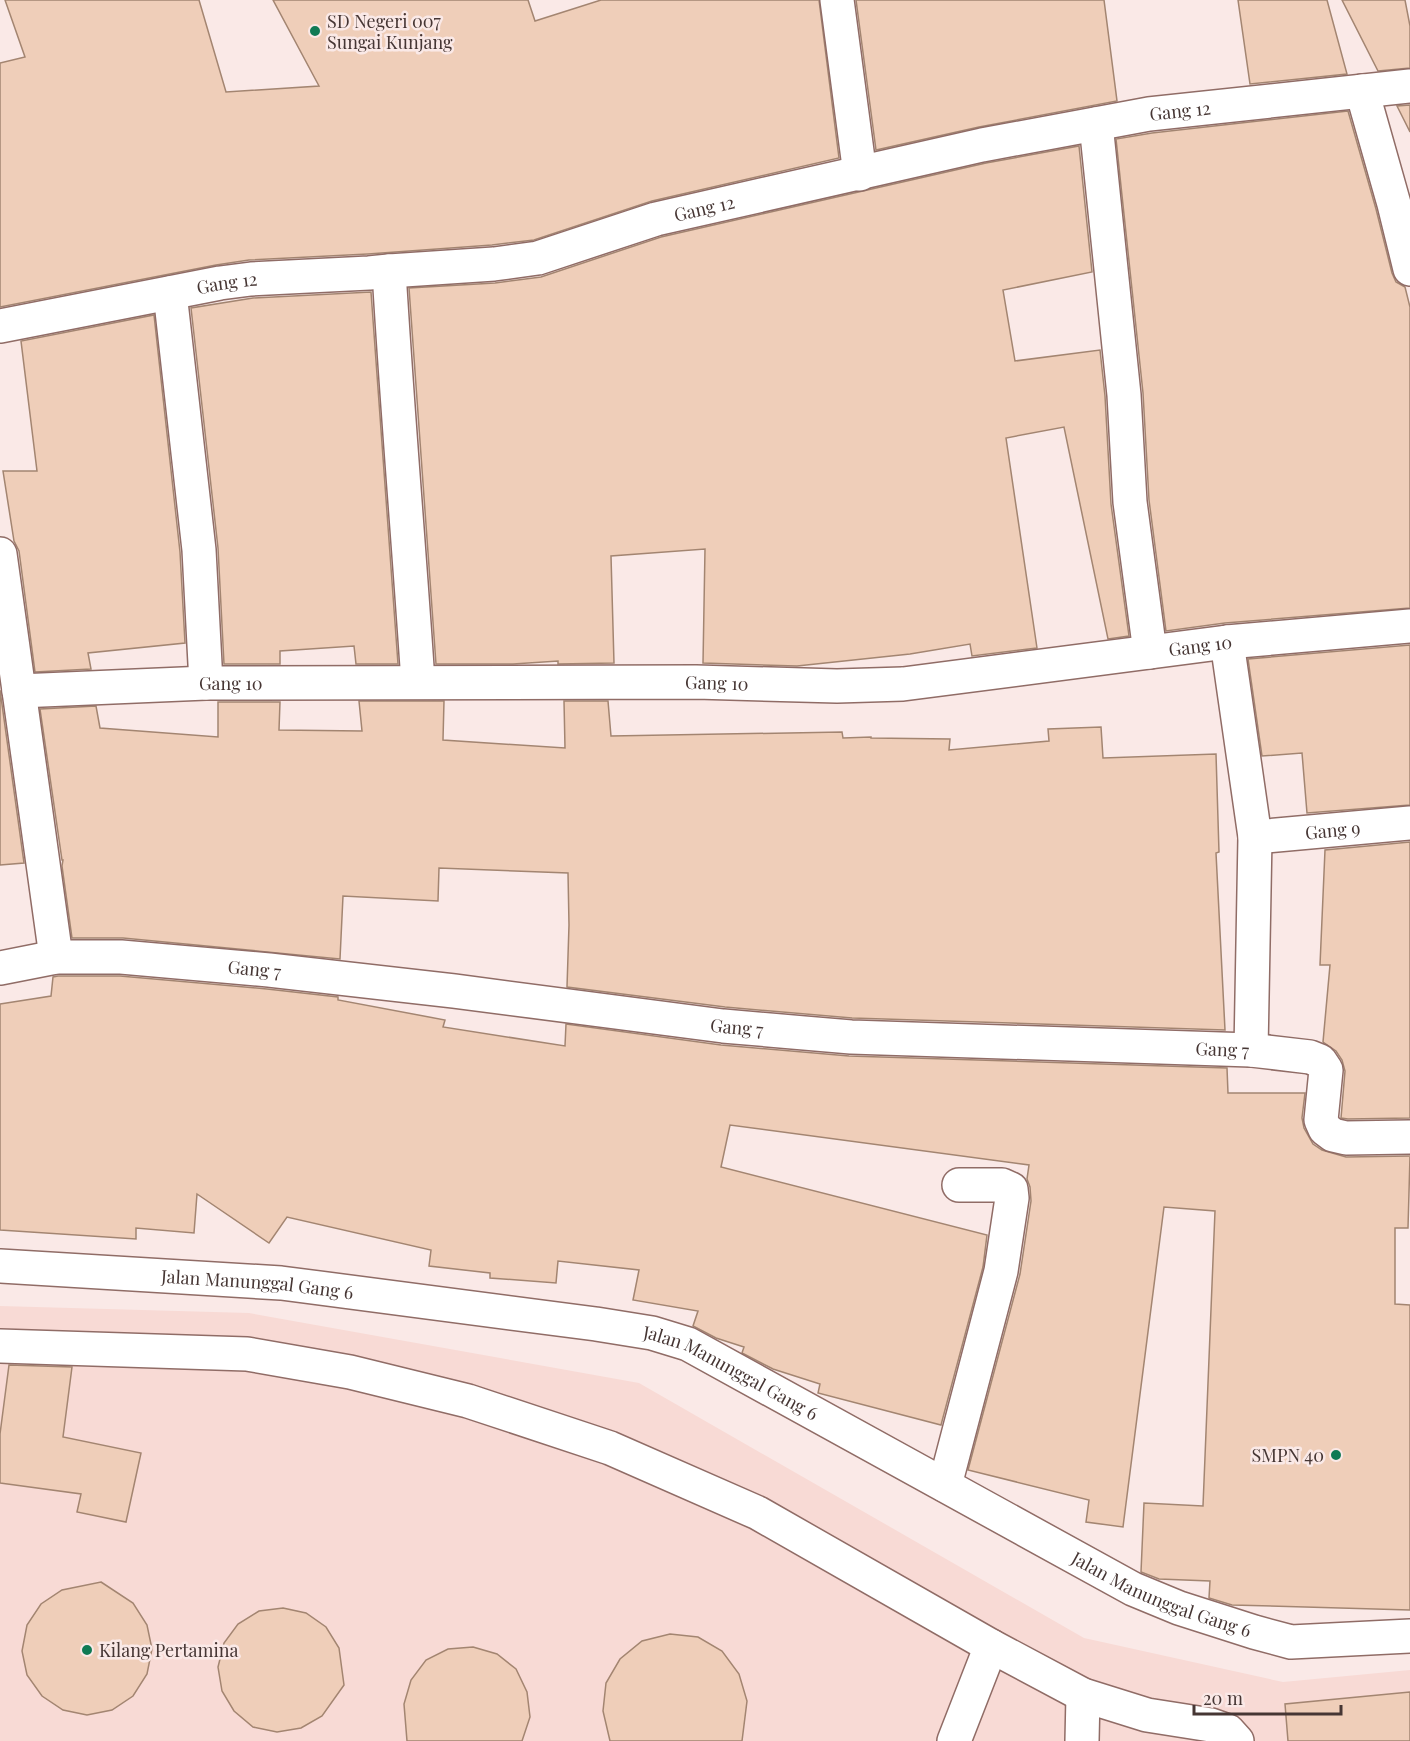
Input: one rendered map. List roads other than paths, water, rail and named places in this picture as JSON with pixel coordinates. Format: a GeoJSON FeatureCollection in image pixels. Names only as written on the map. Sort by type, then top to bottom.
{"type":"FeatureCollection","features":[{"type":"Feature","properties":{"kind":"street"},"geometry":{"type":"LineString","coordinates":[[837,0],[860,174]]}},
{"type":"Feature","properties":{"kind":"street","name":"Gang 12"},"geometry":{"type":"LineString","coordinates":[[0,326],[251,279],[494,264],[538,258],[656,219],[981,146],[1149,114],[1410,86]]}},
{"type":"Feature","properties":{"kind":"street"},"geometry":{"type":"LineString","coordinates":[[1362,91],[1410,269]]}},
{"type":"Feature","properties":{"kind":"street"},"geometry":{"type":"LineString","coordinates":[[1096,124],[1124,395],[1130,501],[1150,652]]}},
{"type":"Feature","properties":{"kind":"street"},"geometry":{"type":"LineString","coordinates":[[389,271],[418,682]]}},
{"type":"Feature","properties":{"kind":"street"},"geometry":{"type":"LineString","coordinates":[[170,293],[199,550],[206,683]]}},
{"type":"Feature","properties":{"kind":"street"},"geometry":{"type":"LineString","coordinates":[[0,554],[56,957]]}},
{"type":"Feature","properties":{"kind":"street","name":"Gang 10"},"geometry":{"type":"LineString","coordinates":[[19,691],[206,683],[696,682],[837,686],[903,684],[1227,642],[1410,626]]}},
{"type":"Feature","properties":{"kind":"street"},"geometry":{"type":"LineString","coordinates":[[1227,642],[1255,837],[1251,1050]]}},
{"type":"Feature","properties":{"kind":"street","name":"Gang 9"},"geometry":{"type":"LineString","coordinates":[[1255,837],[1410,824]]}},
{"type":"Feature","properties":{"kind":"street","name":"Gang 7"},"geometry":{"type":"LineString","coordinates":[[0,968],[56,957],[121,957],[268,970],[454,991],[723,1026],[851,1037],[1251,1050],[1310,1057],[1320,1061],[1326,1070],[1321,1120],[1325,1129],[1333,1136],[1346,1138],[1410,1137]]}},
{"type":"Feature","properties":{"kind":"street"},"geometry":{"type":"LineString","coordinates":[[945,1485],[1001,1271],[1012,1198],[1011,1190],[1002,1185],[959,1185]]}},
{"type":"Feature","properties":{"kind":"street","name":"Jalan Manunggal Gang 6"},"geometry":{"type":"LineString","coordinates":[[0,1266],[281,1283],[652,1333],[688,1344],[1133,1589],[1179,1608],[1291,1642],[1410,1635]]}},
{"type":"Feature","properties":{"kind":"street"},"geometry":{"type":"LineString","coordinates":[[0,1346],[247,1354],[350,1372],[468,1401],[610,1448],[758,1514],[991,1646],[1083,1695],[1147,1715],[1211,1725],[1228,1731],[1237,1741]]}},
{"type":"Feature","properties":{"kind":"street"},"geometry":{"type":"LineString","coordinates":[[954,1741],[991,1646]]}},
{"type":"Feature","properties":{"kind":"street"},"geometry":{"type":"LineString","coordinates":[[1082,1741],[1083,1695]]}},
{"type":"Feature","properties":{"kind":"place","name":"SD Negeri 007 Sungai Kunjang"},"geometry":{"type":"Point","coordinates":[315,31]}},
{"type":"Feature","properties":{"kind":"place","name":"SMPN 40"},"geometry":{"type":"Point","coordinates":[1336,1455]}},
{"type":"Feature","properties":{"kind":"place","name":"Kilang Pertamina"},"geometry":{"type":"Point","coordinates":[87,1650]}}]}
